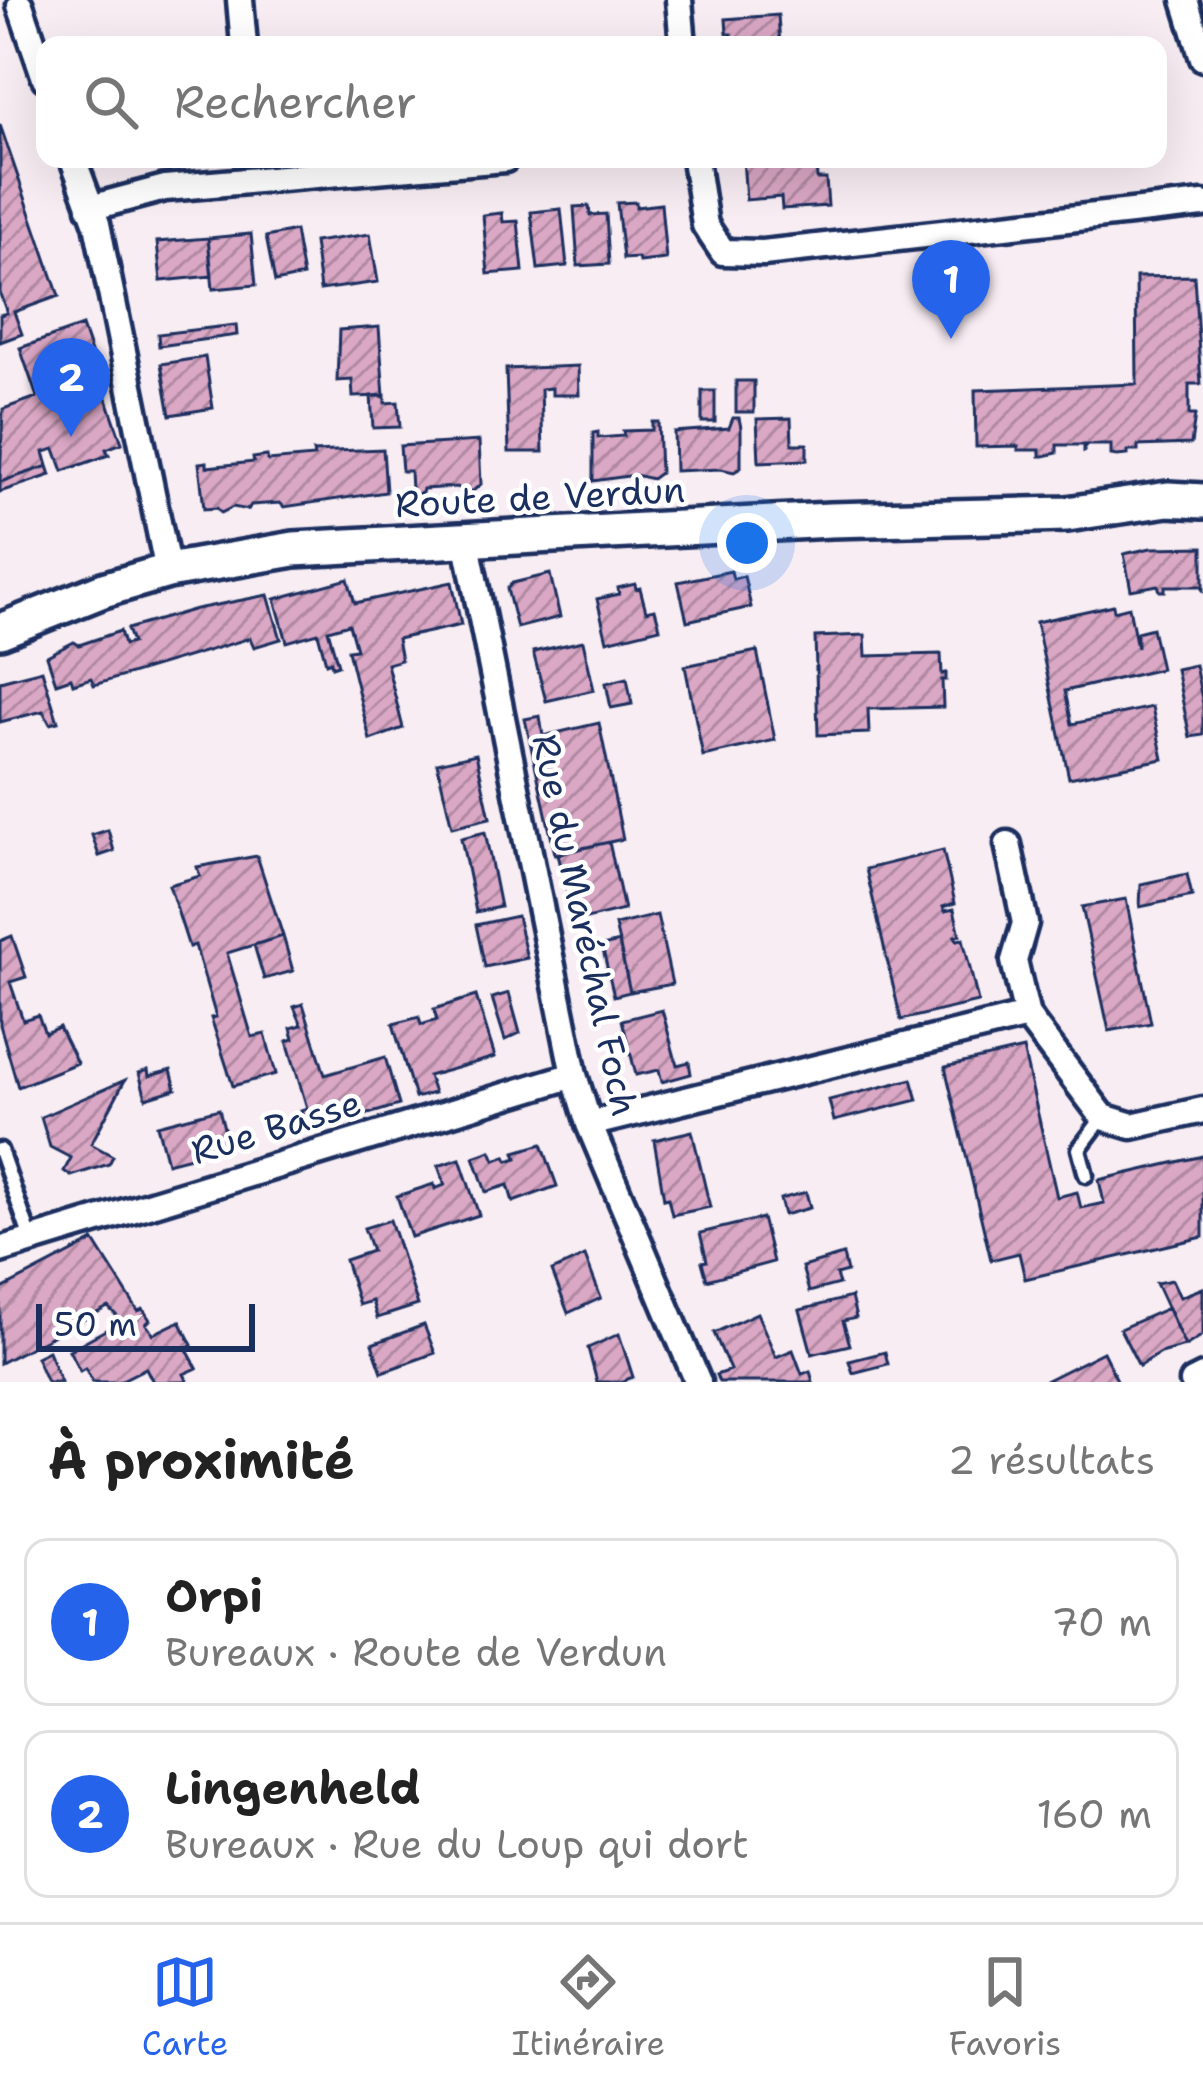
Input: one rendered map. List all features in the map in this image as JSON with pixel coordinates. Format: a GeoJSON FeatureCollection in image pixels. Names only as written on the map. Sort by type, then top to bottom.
{"type":"FeatureCollection","features":[{"type":"Feature","properties":{"kind":"main road","name":"Route de Verdun"},"geometry":{"type":"LineString","coordinates":[[1168,499],[1203,480]]}},
{"type":"Feature","properties":{"kind":"main road","name":"Route de Verdun"},"geometry":{"type":"LineString","coordinates":[[0,632],[103,590],[168,571],[294,549],[830,520],[1067,514],[1168,499],[1203,501]]}},
{"type":"Feature","properties":{"kind":"street"},"geometry":{"type":"LineString","coordinates":[[240,0],[243,36]]}},
{"type":"Feature","properties":{"kind":"street"},"geometry":{"type":"LineString","coordinates":[[679,0],[682,36]]}},
{"type":"Feature","properties":{"kind":"street"},"geometry":{"type":"LineString","coordinates":[[1185,0],[1203,58]]}},
{"type":"Feature","properties":{"kind":"street"},"geometry":{"type":"LineString","coordinates":[[20,5],[36,52]]}},
{"type":"Feature","properties":{"kind":"street"},"geometry":{"type":"LineString","coordinates":[[76,168],[97,224],[168,571]]}},
{"type":"Feature","properties":{"kind":"street"},"geometry":{"type":"LineString","coordinates":[[90,208],[255,170],[300,168]]}},
{"type":"Feature","properties":{"kind":"street"},"geometry":{"type":"LineString","coordinates":[[696,168],[705,225],[723,252],[764,253],[1203,204]]}},
{"type":"Feature","properties":{"kind":"street","name":"Rue du Maréchal Foch"},"geometry":{"type":"LineString","coordinates":[[466,539],[574,1076],[589,1124],[698,1382]]}},
{"type":"Feature","properties":{"kind":"street"},"geometry":{"type":"LineString","coordinates":[[1008,844],[1025,923],[1014,961],[1027,1016],[1102,1117],[1132,1126],[1203,1110]]}},
{"type":"Feature","properties":{"kind":"street"},"geometry":{"type":"LineString","coordinates":[[589,1124],[1027,1016]]}},
{"type":"Feature","properties":{"kind":"street","name":"Rue Basse"},"geometry":{"type":"LineString","coordinates":[[0,1250],[574,1076]]}},
{"type":"Feature","properties":{"kind":"street"},"geometry":{"type":"LineString","coordinates":[[1193,1382],[1203,1377]]}},
{"type":"Feature","properties":{"kind":"lane"},"geometry":{"type":"LineString","coordinates":[[1086,1175],[1078,1149],[1102,1117]]}},
{"type":"Feature","properties":{"kind":"lane"},"geometry":{"type":"LineString","coordinates":[[0,1150],[32,1239]]}},
{"type":"Feature","properties":{"kind":"building"},"geometry":{"type":"Polygon","coordinates":[[[778,15],[779,36],[732,36],[727,34],[726,19],[778,15]]]}},
{"type":"Feature","properties":{"kind":"building"},"geometry":{"type":"Polygon","coordinates":[[[0,125],[59,296],[14,312],[22,334],[0,342],[0,315],[7,313],[0,294],[0,125]]]}},
{"type":"Feature","properties":{"kind":"building"},"geometry":{"type":"Polygon","coordinates":[[[744,168],[816,168],[817,179],[826,179],[828,206],[782,209],[781,197],[746,200],[744,168]]]}},
{"type":"Feature","properties":{"kind":"building"},"geometry":{"type":"Polygon","coordinates":[[[636,202],[636,207],[661,204],[666,259],[623,259],[617,203],[636,202]]]}},
{"type":"Feature","properties":{"kind":"building"},"geometry":{"type":"Polygon","coordinates":[[[589,206],[590,215],[606,214],[609,264],[578,266],[574,207],[589,206]]]}},
{"type":"Feature","properties":{"kind":"building"},"geometry":{"type":"Polygon","coordinates":[[[561,209],[567,266],[538,269],[531,212],[561,209]]]}},
{"type":"Feature","properties":{"kind":"building"},"geometry":{"type":"Polygon","coordinates":[[[502,213],[503,222],[518,221],[523,271],[488,274],[483,215],[502,213]]]}},
{"type":"Feature","properties":{"kind":"building"},"geometry":{"type":"Polygon","coordinates":[[[295,231],[303,276],[275,282],[266,237],[295,231]]]}},
{"type":"Feature","properties":{"kind":"building"},"geometry":{"type":"Polygon","coordinates":[[[251,234],[256,285],[213,289],[208,238],[251,234]]]}},
{"type":"Feature","properties":{"kind":"building"},"geometry":{"type":"Polygon","coordinates":[[[370,234],[378,282],[320,290],[314,242],[370,234]]]}},
{"type":"Feature","properties":{"kind":"building"},"geometry":{"type":"Polygon","coordinates":[[[208,238],[212,276],[161,281],[157,242],[208,238]]]}},
{"type":"Feature","properties":{"kind":"building"},"geometry":{"type":"Polygon","coordinates":[[[1194,276],[1201,384],[1189,384],[1189,415],[1195,415],[1191,444],[1138,446],[1138,451],[1117,456],[1111,455],[1111,445],[1085,445],[1084,453],[1084,445],[1057,445],[1057,453],[1044,456],[1040,450],[1018,450],[1018,446],[976,447],[975,390],[1137,384],[1136,277],[1194,276]]]}},
{"type":"Feature","properties":{"kind":"building"},"geometry":{"type":"Polygon","coordinates":[[[236,325],[237,335],[159,346],[158,334],[236,325]]]}},
{"type":"Feature","properties":{"kind":"building"},"geometry":{"type":"Polygon","coordinates":[[[82,326],[122,443],[106,449],[109,455],[63,471],[55,449],[44,452],[48,466],[0,482],[3,409],[37,397],[20,348],[82,326]]]}},
{"type":"Feature","properties":{"kind":"building"},"geometry":{"type":"Polygon","coordinates":[[[379,327],[384,396],[353,397],[352,380],[337,381],[339,330],[379,327]]]}},
{"type":"Feature","properties":{"kind":"building"},"geometry":{"type":"Polygon","coordinates":[[[205,357],[213,408],[170,415],[161,364],[205,357]]]}},
{"type":"Feature","properties":{"kind":"building"},"geometry":{"type":"Polygon","coordinates":[[[578,366],[579,395],[552,395],[552,388],[541,389],[543,452],[509,452],[506,369],[578,366]]]}},
{"type":"Feature","properties":{"kind":"building"},"geometry":{"type":"Polygon","coordinates":[[[736,381],[754,381],[754,412],[736,412],[736,381]]]}},
{"type":"Feature","properties":{"kind":"building"},"geometry":{"type":"Polygon","coordinates":[[[702,391],[715,391],[715,422],[702,422],[702,391]]]}},
{"type":"Feature","properties":{"kind":"building"},"geometry":{"type":"Polygon","coordinates":[[[385,395],[385,403],[398,402],[400,427],[373,428],[371,396],[385,395]]]}},
{"type":"Feature","properties":{"kind":"building"},"geometry":{"type":"Polygon","coordinates":[[[733,418],[739,418],[741,428],[741,468],[734,472],[675,471],[674,432],[729,428],[733,418]]]}},
{"type":"Feature","properties":{"kind":"building"},"geometry":{"type":"Polygon","coordinates":[[[791,418],[792,444],[807,444],[807,460],[759,462],[757,419],[791,418]]]}},
{"type":"Feature","properties":{"kind":"building"},"geometry":{"type":"Polygon","coordinates":[[[652,422],[658,422],[660,473],[652,479],[635,475],[593,481],[593,433],[598,432],[598,438],[624,436],[623,431],[652,430],[652,422]]]}},
{"type":"Feature","properties":{"kind":"building"},"geometry":{"type":"Polygon","coordinates":[[[479,441],[481,484],[473,491],[457,487],[423,489],[415,494],[411,490],[410,471],[402,471],[400,446],[479,441]]]}},
{"type":"Feature","properties":{"kind":"building"},"geometry":{"type":"Polygon","coordinates":[[[383,449],[386,492],[284,507],[280,503],[251,505],[248,510],[233,507],[221,513],[217,508],[204,509],[199,463],[207,462],[207,467],[267,456],[268,461],[314,457],[313,452],[383,449]]]}},
{"type":"Feature","properties":{"kind":"building"},"geometry":{"type":"Polygon","coordinates":[[[48,466],[51,475],[0,492],[0,482],[48,466]]]}},
{"type":"Feature","properties":{"kind":"building"},"geometry":{"type":"Polygon","coordinates":[[[1203,547],[1203,590],[1200,586],[1165,586],[1160,591],[1158,585],[1131,590],[1124,554],[1203,547]]]}},
{"type":"Feature","properties":{"kind":"building"},"geometry":{"type":"Polygon","coordinates":[[[731,571],[733,579],[744,576],[751,607],[687,621],[678,582],[731,571]]]}},
{"type":"Feature","properties":{"kind":"building"},"geometry":{"type":"Polygon","coordinates":[[[550,574],[560,617],[517,628],[507,589],[512,583],[550,574]]]}},
{"type":"Feature","properties":{"kind":"building"},"geometry":{"type":"Polygon","coordinates":[[[348,579],[355,603],[452,582],[461,625],[397,639],[401,660],[387,664],[403,728],[370,740],[348,650],[356,649],[349,624],[328,630],[338,665],[332,667],[331,661],[326,663],[318,633],[287,642],[275,599],[348,579]]]}},
{"type":"Feature","properties":{"kind":"building"},"geometry":{"type":"Polygon","coordinates":[[[635,584],[646,611],[655,609],[660,628],[607,641],[597,599],[635,584]]]}},
{"type":"Feature","properties":{"kind":"building"},"geometry":{"type":"Polygon","coordinates":[[[268,595],[281,639],[254,647],[250,638],[94,685],[91,678],[56,683],[47,656],[74,642],[79,645],[120,631],[124,645],[132,643],[127,629],[268,595]]]}},
{"type":"Feature","properties":{"kind":"building"},"geometry":{"type":"Polygon","coordinates":[[[1113,605],[1114,611],[1129,607],[1137,648],[1137,632],[1152,628],[1161,669],[1065,691],[1072,724],[1152,707],[1163,759],[1069,778],[1036,622],[1113,605]]]}},
{"type":"Feature","properties":{"kind":"building"},"geometry":{"type":"Polygon","coordinates":[[[865,635],[866,656],[941,654],[942,674],[946,673],[943,707],[868,709],[869,733],[818,735],[815,637],[865,635]]]}},
{"type":"Feature","properties":{"kind":"building"},"geometry":{"type":"Polygon","coordinates":[[[583,641],[594,690],[546,701],[533,652],[583,641]]]}},
{"type":"Feature","properties":{"kind":"building"},"geometry":{"type":"Polygon","coordinates":[[[757,651],[775,740],[703,756],[685,666],[757,651]]]}},
{"type":"Feature","properties":{"kind":"building"},"geometry":{"type":"Polygon","coordinates":[[[1195,665],[1203,735],[1190,737],[1176,669],[1195,665]]]}},
{"type":"Feature","properties":{"kind":"building"},"geometry":{"type":"Polygon","coordinates":[[[42,670],[58,722],[50,724],[43,711],[0,722],[0,681],[42,670]]]}},
{"type":"Feature","properties":{"kind":"building"},"geometry":{"type":"Polygon","coordinates":[[[627,678],[632,704],[611,708],[606,683],[627,678]]]}},
{"type":"Feature","properties":{"kind":"building"},"geometry":{"type":"Polygon","coordinates":[[[540,716],[543,736],[599,723],[623,839],[555,854],[525,719],[540,716]]]}},
{"type":"Feature","properties":{"kind":"building"},"geometry":{"type":"Polygon","coordinates":[[[476,754],[490,818],[452,827],[437,763],[476,754]]]}},
{"type":"Feature","properties":{"kind":"building"},"geometry":{"type":"Polygon","coordinates":[[[108,830],[114,851],[99,856],[92,835],[108,830]]]}},
{"type":"Feature","properties":{"kind":"building"},"geometry":{"type":"Polygon","coordinates":[[[485,832],[500,907],[476,912],[461,838],[485,832]]]}},
{"type":"Feature","properties":{"kind":"building"},"geometry":{"type":"Polygon","coordinates":[[[609,842],[624,910],[574,922],[558,854],[609,842]]]}},
{"type":"Feature","properties":{"kind":"building"},"geometry":{"type":"Polygon","coordinates":[[[943,850],[955,903],[943,907],[954,909],[960,935],[955,936],[963,939],[978,1002],[901,1020],[866,869],[943,850]]]}},
{"type":"Feature","properties":{"kind":"building"},"geometry":{"type":"Polygon","coordinates":[[[257,856],[283,936],[227,953],[252,1037],[265,1034],[276,1074],[233,1086],[195,945],[189,947],[169,885],[200,876],[197,867],[257,856]]]}},
{"type":"Feature","properties":{"kind":"building"},"geometry":{"type":"Polygon","coordinates":[[[1187,874],[1192,896],[1140,907],[1141,884],[1187,874]]]}},
{"type":"Feature","properties":{"kind":"building"},"geometry":{"type":"Polygon","coordinates":[[[1126,899],[1151,1023],[1109,1031],[1082,907],[1126,899]]]}},
{"type":"Feature","properties":{"kind":"building"},"geometry":{"type":"Polygon","coordinates":[[[657,915],[672,984],[630,992],[615,925],[657,915]]]}},
{"type":"Feature","properties":{"kind":"building"},"geometry":{"type":"Polygon","coordinates":[[[517,916],[527,958],[485,967],[476,925],[517,916]]]}},
{"type":"Feature","properties":{"kind":"building"},"geometry":{"type":"Polygon","coordinates":[[[12,936],[26,977],[10,982],[23,1020],[38,1015],[45,1033],[59,1027],[77,1063],[18,1087],[0,1025],[0,941],[12,936]]]}},
{"type":"Feature","properties":{"kind":"building"},"geometry":{"type":"Polygon","coordinates":[[[283,936],[293,971],[264,979],[254,945],[283,936]]]}},
{"type":"Feature","properties":{"kind":"building"},"geometry":{"type":"Polygon","coordinates":[[[619,942],[630,992],[614,996],[602,946],[619,942]]]}},
{"type":"Feature","properties":{"kind":"building"},"geometry":{"type":"Polygon","coordinates":[[[509,993],[520,1033],[505,1040],[492,998],[509,993]]]}},
{"type":"Feature","properties":{"kind":"building"},"geometry":{"type":"Polygon","coordinates":[[[476,996],[495,1057],[428,1076],[434,1093],[415,1098],[393,1024],[419,1017],[421,1025],[437,1020],[434,1009],[476,996]]]}},
{"type":"Feature","properties":{"kind":"building"},"geometry":{"type":"Polygon","coordinates":[[[303,1004],[325,1075],[385,1057],[399,1105],[308,1132],[301,1110],[307,1108],[287,1041],[294,1039],[291,1028],[302,1025],[294,1007],[303,1004]]]}},
{"type":"Feature","properties":{"kind":"building"},"geometry":{"type":"Polygon","coordinates":[[[662,1010],[677,1065],[689,1062],[691,1074],[662,1082],[659,1070],[636,1075],[622,1020],[662,1010]]]}},
{"type":"Feature","properties":{"kind":"building"},"geometry":{"type":"Polygon","coordinates":[[[1023,1049],[1057,1197],[1077,1192],[1081,1208],[1104,1203],[1099,1180],[1203,1156],[1203,1237],[1025,1279],[1019,1253],[991,1260],[945,1067],[1023,1049]]]}},
{"type":"Feature","properties":{"kind":"building"},"geometry":{"type":"Polygon","coordinates":[[[148,1070],[149,1076],[171,1070],[176,1089],[146,1098],[139,1073],[148,1070]]]}},
{"type":"Feature","properties":{"kind":"building"},"geometry":{"type":"Polygon","coordinates":[[[912,1079],[918,1100],[834,1121],[829,1100],[912,1079]]]}},
{"type":"Feature","properties":{"kind":"building"},"geometry":{"type":"Polygon","coordinates":[[[125,1080],[91,1144],[113,1156],[109,1164],[71,1176],[64,1171],[71,1158],[50,1147],[41,1117],[125,1080]]]}},
{"type":"Feature","properties":{"kind":"building"},"geometry":{"type":"Polygon","coordinates":[[[219,1109],[229,1147],[167,1163],[157,1125],[219,1109]]]}},
{"type":"Feature","properties":{"kind":"building"},"geometry":{"type":"Polygon","coordinates":[[[692,1131],[710,1207],[672,1215],[668,1198],[664,1199],[654,1140],[692,1131]]]}},
{"type":"Feature","properties":{"kind":"building"},"geometry":{"type":"Polygon","coordinates":[[[542,1144],[557,1186],[513,1202],[508,1185],[486,1192],[474,1157],[491,1151],[495,1160],[506,1156],[508,1161],[517,1158],[515,1152],[542,1144]]]}},
{"type":"Feature","properties":{"kind":"building"},"geometry":{"type":"Polygon","coordinates":[[[460,1159],[479,1215],[411,1237],[397,1196],[445,1185],[438,1166],[460,1159]]]}},
{"type":"Feature","properties":{"kind":"building"},"geometry":{"type":"Polygon","coordinates":[[[806,1192],[810,1208],[784,1215],[780,1199],[806,1192]]]}},
{"type":"Feature","properties":{"kind":"building"},"geometry":{"type":"Polygon","coordinates":[[[762,1218],[773,1262],[707,1280],[700,1233],[762,1218]]]}},
{"type":"Feature","properties":{"kind":"building"},"geometry":{"type":"Polygon","coordinates":[[[390,1220],[418,1305],[377,1318],[372,1301],[359,1305],[345,1260],[372,1251],[364,1228],[390,1220]]]}},
{"type":"Feature","properties":{"kind":"building"},"geometry":{"type":"Polygon","coordinates":[[[94,1241],[138,1311],[143,1309],[150,1320],[146,1324],[153,1334],[180,1321],[197,1368],[184,1374],[188,1382],[153,1382],[146,1368],[118,1382],[93,1382],[85,1368],[80,1371],[69,1350],[122,1321],[108,1307],[0,1363],[0,1290],[94,1241]]]}},
{"type":"Feature","properties":{"kind":"building"},"geometry":{"type":"Polygon","coordinates":[[[843,1255],[847,1272],[836,1275],[839,1284],[809,1292],[802,1267],[843,1255]]]}},
{"type":"Feature","properties":{"kind":"building"},"geometry":{"type":"Polygon","coordinates":[[[585,1256],[601,1298],[568,1313],[552,1271],[585,1256]]]}},
{"type":"Feature","properties":{"kind":"building"},"geometry":{"type":"Polygon","coordinates":[[[1172,1280],[1180,1297],[1203,1288],[1203,1335],[1185,1346],[1156,1283],[1172,1280]]]}},
{"type":"Feature","properties":{"kind":"building"},"geometry":{"type":"Polygon","coordinates":[[[851,1297],[856,1318],[843,1321],[850,1345],[812,1354],[800,1310],[851,1297]]]}},
{"type":"Feature","properties":{"kind":"building"},"geometry":{"type":"Polygon","coordinates":[[[1168,1308],[1185,1346],[1139,1366],[1120,1329],[1168,1308]]]}},
{"type":"Feature","properties":{"kind":"building"},"geometry":{"type":"Polygon","coordinates":[[[757,1313],[776,1357],[793,1350],[802,1374],[810,1371],[813,1382],[719,1382],[716,1375],[730,1370],[714,1333],[757,1313]]]}},
{"type":"Feature","properties":{"kind":"building"},"geometry":{"type":"Polygon","coordinates":[[[424,1325],[435,1353],[382,1372],[372,1344],[424,1325]]]}},
{"type":"Feature","properties":{"kind":"building"},"geometry":{"type":"Polygon","coordinates":[[[619,1334],[633,1377],[597,1382],[588,1348],[619,1334]]]}},
{"type":"Feature","properties":{"kind":"building"},"geometry":{"type":"Polygon","coordinates":[[[48,1351],[61,1382],[47,1382],[36,1357],[48,1351]]]}},
{"type":"Feature","properties":{"kind":"building"},"geometry":{"type":"Polygon","coordinates":[[[885,1352],[888,1364],[853,1373],[849,1361],[885,1352]]]}},
{"type":"Feature","properties":{"kind":"building"},"geometry":{"type":"Polygon","coordinates":[[[1103,1352],[1118,1382],[1043,1382],[1103,1352]]]}},
{"type":"Feature","properties":{"kind":"place","name":"Orpi"},"geometry":{"type":"Point","coordinates":[951,339]}},
{"type":"Feature","properties":{"kind":"place","name":"Lingenheld"},"geometry":{"type":"Point","coordinates":[71,437]}}]}
